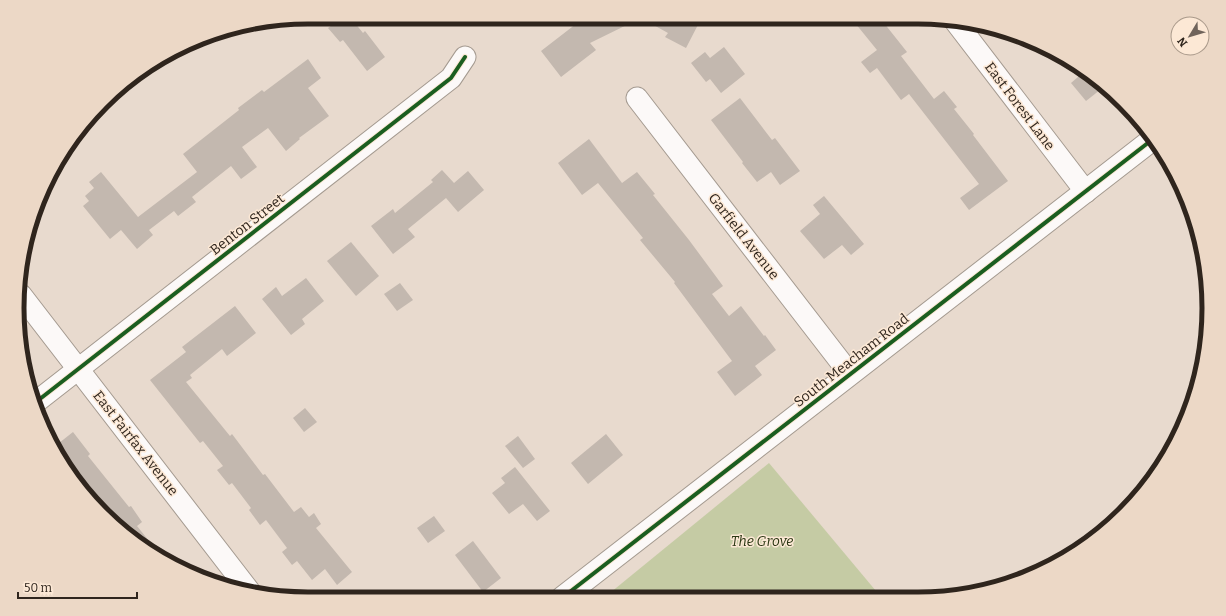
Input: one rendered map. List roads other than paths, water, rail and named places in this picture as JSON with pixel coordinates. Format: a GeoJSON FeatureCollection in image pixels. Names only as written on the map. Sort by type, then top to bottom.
{"type":"FeatureCollection","features":[{"type":"Feature","properties":{"kind":"main road","name":"South Meacham Road"},"geometry":{"type":"LineString","coordinates":[[570,592],[1149,143]]}},
{"type":"Feature","properties":{"kind":"street","name":"East Forest Lane"},"geometry":{"type":"LineString","coordinates":[[959,27],[1086,192]]}},
{"type":"Feature","properties":{"kind":"street","name":"Benton Street"},"geometry":{"type":"LineString","coordinates":[[39,400],[451,78],[465,57]]}},
{"type":"Feature","properties":{"kind":"street","name":"Garfield Avenue"},"geometry":{"type":"LineString","coordinates":[[638,98],[850,374]]}},
{"type":"Feature","properties":{"kind":"street","name":"East Fairfax Avenue"},"geometry":{"type":"LineString","coordinates":[[24,299],[244,585]]}},
{"type":"Feature","properties":{"kind":"park label","name":"The Grove"},"geometry":{"type":"Point","coordinates":[762,541]}}]}
